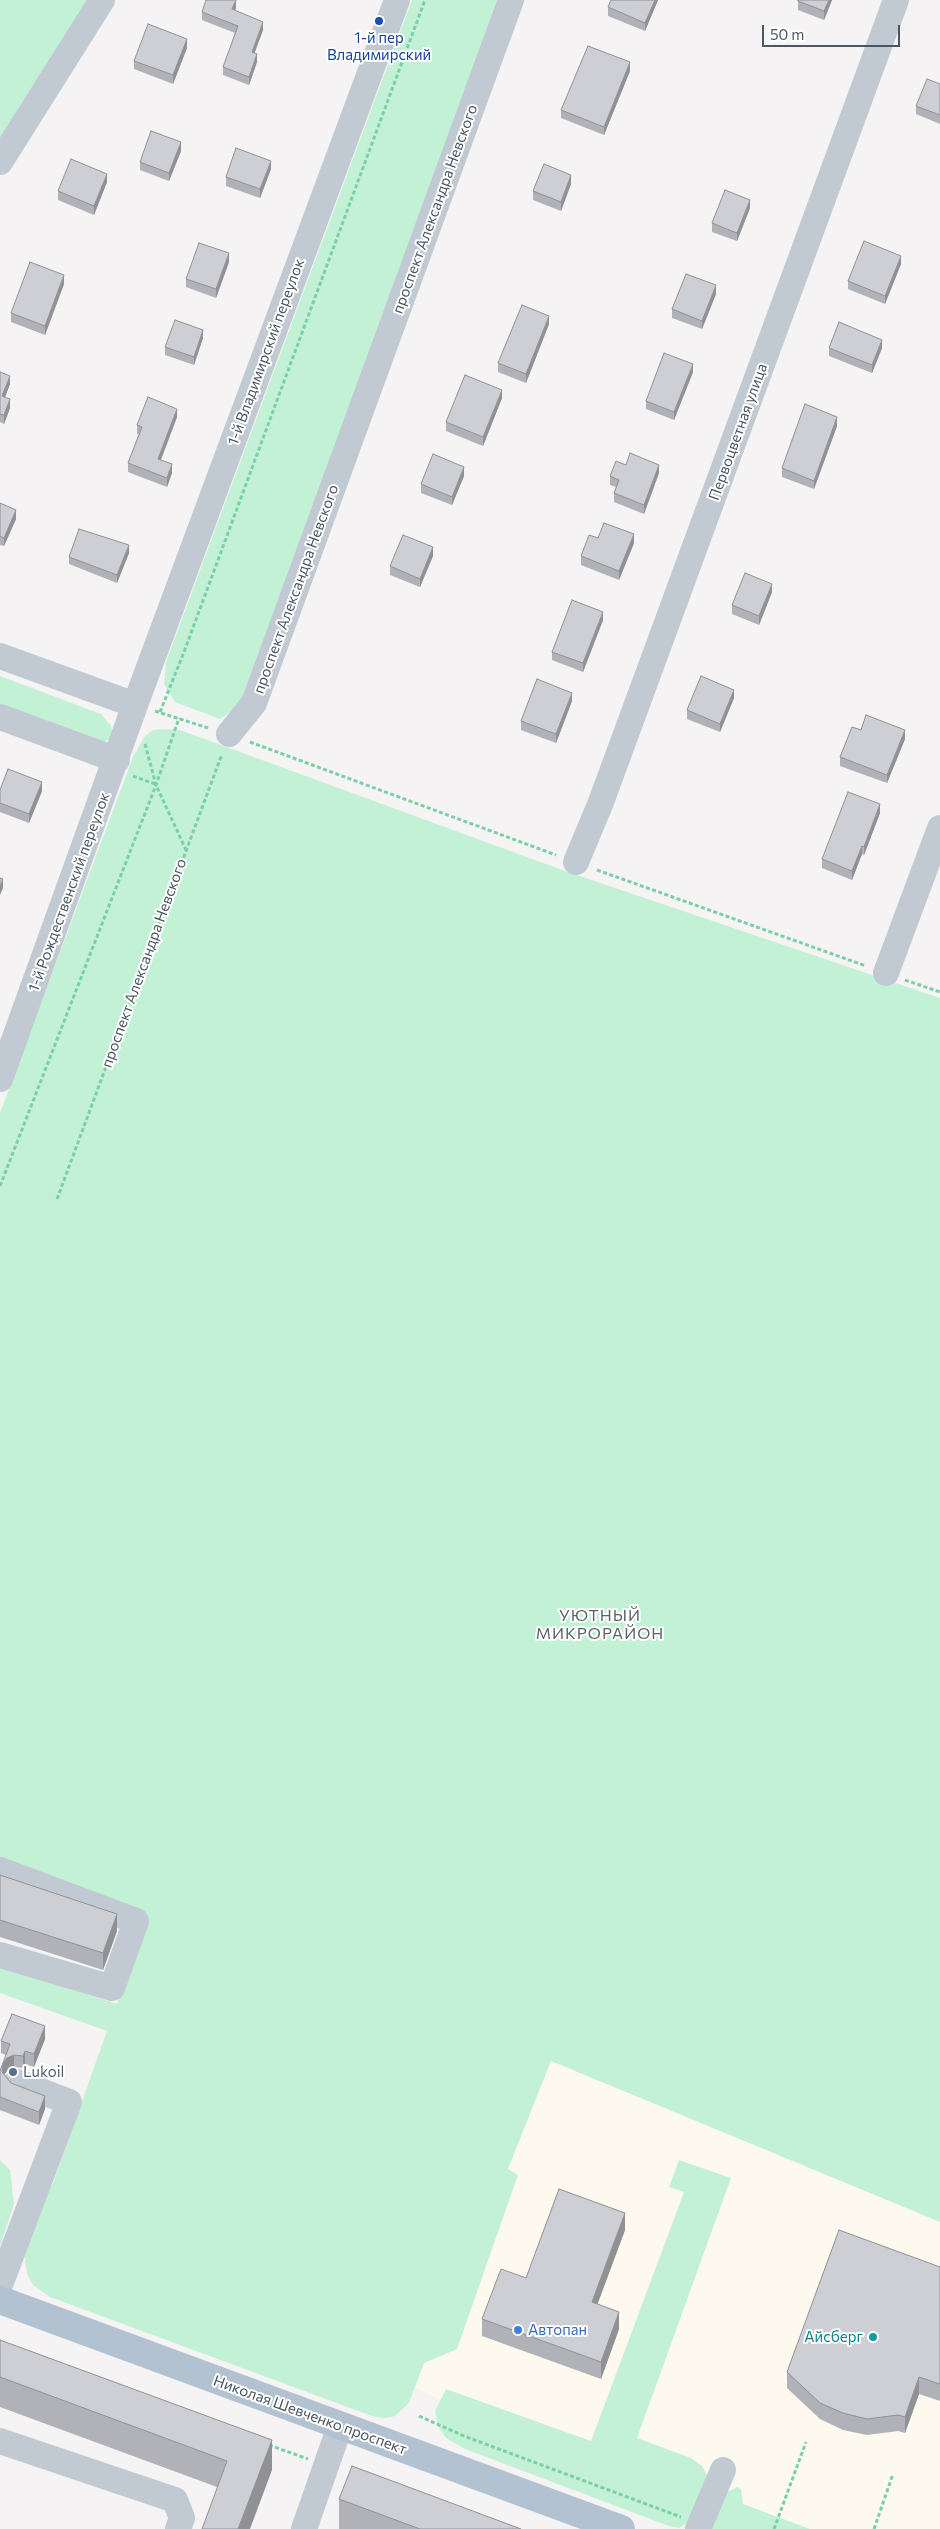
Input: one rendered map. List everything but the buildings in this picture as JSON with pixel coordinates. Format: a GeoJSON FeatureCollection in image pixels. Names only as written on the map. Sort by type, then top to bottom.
{"type":"FeatureCollection","features":[{"type":"Feature","properties":{"kind":"main road","name":"Николая Шевченко проспект"},"geometry":{"type":"LineString","coordinates":[[0,2300],[621,2529]]}},
{"type":"Feature","properties":{"kind":"street"},"geometry":{"type":"LineString","coordinates":[[0,162],[102,0]]}},
{"type":"Feature","properties":{"kind":"street","name":"1-й Владимирский переулок"},"geometry":{"type":"LineString","coordinates":[[148,708],[397,0]]}},
{"type":"Feature","properties":{"kind":"street","name":"проспект Александра Невского"},"geometry":{"type":"LineString","coordinates":[[229,734],[254,703],[511,0]]}},
{"type":"Feature","properties":{"kind":"street","name":"Первоцветная улица"},"geometry":{"type":"LineString","coordinates":[[576,862],[601,802],[896,0]]}},
{"type":"Feature","properties":{"kind":"street"},"geometry":{"type":"LineString","coordinates":[[0,656],[148,708]]}},
{"type":"Feature","properties":{"kind":"street","name":"1-й Рождественский переулок"},"geometry":{"type":"LineString","coordinates":[[1,1073],[117,760],[148,708]]}},
{"type":"Feature","properties":{"kind":"street"},"geometry":{"type":"LineString","coordinates":[[0,716],[117,760]]}},
{"type":"Feature","properties":{"kind":"street"},"geometry":{"type":"LineString","coordinates":[[886,974],[940,828]]}},
{"type":"Feature","properties":{"kind":"street"},"geometry":{"type":"LineString","coordinates":[[0,1870],[136,1921],[112,1988],[0,1955]]}},
{"type":"Feature","properties":{"kind":"street"},"geometry":{"type":"LineString","coordinates":[[0,2285],[69,2102],[7,2078]]}},
{"type":"Feature","properties":{"kind":"street"},"geometry":{"type":"LineString","coordinates":[[304,2529],[340,2426]]}},
{"type":"Feature","properties":{"kind":"street"},"geometry":{"type":"LineString","coordinates":[[0,2441],[175,2500],[182,2518],[178,2529]]}},
{"type":"Feature","properties":{"kind":"street"},"geometry":{"type":"LineString","coordinates":[[699,2527],[723,2470]]}},
{"type":"Feature","properties":{"kind":"path"},"geometry":{"type":"LineString","coordinates":[[229,734],[148,708],[188,643],[426,0]]}},
{"type":"Feature","properties":{"kind":"path"},"geometry":{"type":"LineString","coordinates":[[0,1186],[156,785],[179,718]]}},
{"type":"Feature","properties":{"kind":"path","name":"проспект Александра Невского"},"geometry":{"type":"LineString","coordinates":[[57,1199],[229,734]]}},
{"type":"Feature","properties":{"kind":"path"},"geometry":{"type":"LineString","coordinates":[[144,740],[156,785],[186,850]]}},
{"type":"Feature","properties":{"kind":"path"},"geometry":{"type":"LineString","coordinates":[[419,2416],[464,2436],[699,2527]]}},
{"type":"Feature","properties":{"kind":"path"},"geometry":{"type":"LineString","coordinates":[[260,2442],[325,2465]]}},
{"type":"Feature","properties":{"kind":"path"},"geometry":{"type":"LineString","coordinates":[[774,2529],[806,2442]]}},
{"type":"Feature","properties":{"kind":"path"},"geometry":{"type":"LineString","coordinates":[[874,2529],[893,2474]]}},
{"type":"Feature","properties":{"kind":"shaded area"},"geometry":{"type":"Polygon","coordinates":[[[532,2040],[940,2212],[940,2529],[789,2529],[449,2404],[407,2383],[532,2040]]]}},
{"type":"Feature","properties":{"kind":"green space"},"geometry":{"type":"Polygon","coordinates":[[[0,0],[89,0],[0,141],[0,0]]]}},
{"type":"Feature","properties":{"kind":"green space"},"geometry":{"type":"Polygon","coordinates":[[[412,0],[501,0],[241,704],[220,719],[175,702],[164,684],[166,662],[412,0]]]}},
{"type":"Feature","properties":{"kind":"green space"},"geometry":{"type":"Polygon","coordinates":[[[0,676],[101,714],[111,726],[113,737],[103,743],[0,708],[0,676]]]}},
{"type":"Feature","properties":{"kind":"green space"},"geometry":{"type":"Polygon","coordinates":[[[153,730],[180,730],[565,871],[940,998],[940,2222],[551,2061],[508,2169],[518,2175],[457,2349],[424,2363],[409,2403],[395,2416],[384,2418],[372,2416],[50,2297],[33,2285],[27,2274],[25,2260],[25,2249],[47,2185],[52,2186],[107,2031],[0,1993],[0,1966],[117,2004],[148,1913],[0,1861],[0,1113],[133,757],[145,736],[153,730]]]}},
{"type":"Feature","properties":{"kind":"green space"},"geometry":{"type":"Polygon","coordinates":[[[0,2160],[10,2170],[14,2204],[0,2246],[0,2160]]]}},
{"type":"Feature","properties":{"kind":"green space"},"geometry":{"type":"Polygon","coordinates":[[[679,2160],[731,2178],[637,2438],[691,2458],[702,2466],[707,2475],[687,2523],[679,2528],[669,2526],[465,2449],[446,2438],[438,2426],[435,2411],[446,2389],[591,2441],[684,2192],[669,2187],[679,2160]]]}},
{"type":"Feature","properties":{"kind":"green space"},"geometry":{"type":"Polygon","coordinates":[[[737,2487],[741,2489],[743,2504],[810,2529],[711,2529],[721,2495],[737,2487]]]}},
{"type":"Feature","properties":{"kind":"place","name":"1-й пер Владимирский"},"geometry":{"type":"Point","coordinates":[379,21]}},
{"type":"Feature","properties":{"kind":"place","name":"Lukoil"},"geometry":{"type":"Point","coordinates":[13,2072]}},
{"type":"Feature","properties":{"kind":"place","name":"Автопан"},"geometry":{"type":"Point","coordinates":[518,2330]}},
{"type":"Feature","properties":{"kind":"place","name":"Айсберг"},"geometry":{"type":"Point","coordinates":[873,2337]}},
{"type":"Feature","properties":{"kind":"district","name":"УЮТНЫЙ МИКРОРАЙОН"},"geometry":{"type":"Point","coordinates":[600,1625]}}]}
